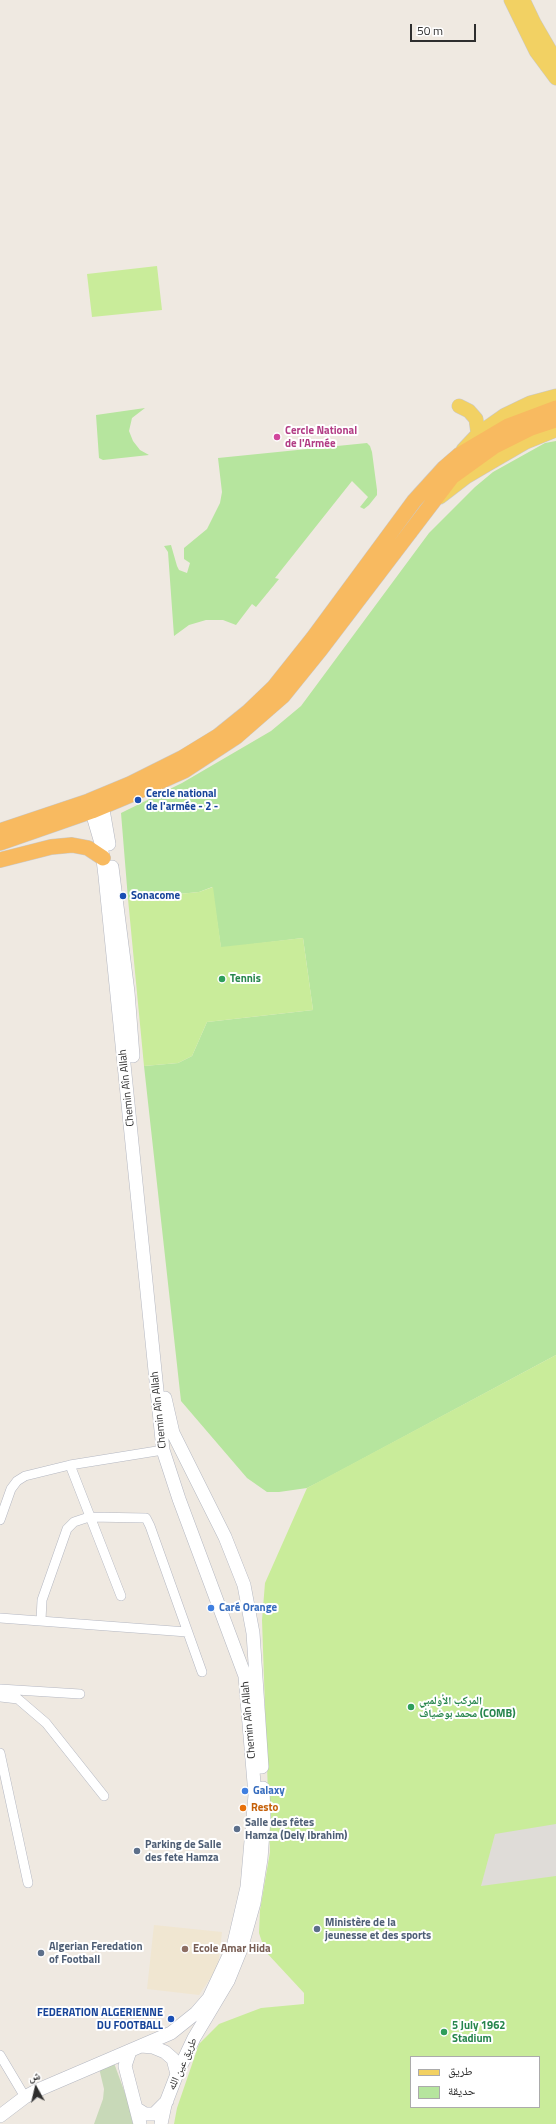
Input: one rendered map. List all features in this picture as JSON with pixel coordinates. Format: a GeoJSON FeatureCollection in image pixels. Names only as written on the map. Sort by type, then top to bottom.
{"type":"FeatureCollection","features":[{"type":"Feature","properties":{"kind":"highway"},"geometry":{"type":"LineString","coordinates":[[0,831],[96,804],[182,758],[218,736],[261,700],[313,638],[414,501],[444,468],[459,455],[508,426],[556,408]]}},
{"type":"Feature","properties":{"kind":"highway"},"geometry":{"type":"LineString","coordinates":[[0,843],[96,804],[184,771],[236,737],[283,696],[321,649],[429,506],[452,478],[478,457],[512,437],[556,420]]}},
{"type":"Feature","properties":{"kind":"highway"},"geometry":{"type":"LineString","coordinates":[[0,860],[51,847],[72,845],[88,848],[103,858]]}},
{"type":"Feature","properties":{"kind":"main road"},"geometry":{"type":"LineString","coordinates":[[517,1],[556,61]]}},
{"type":"Feature","properties":{"kind":"main road"},"geometry":{"type":"LineString","coordinates":[[517,1],[536,51],[556,78]]}},
{"type":"Feature","properties":{"kind":"main road"},"geometry":{"type":"LineString","coordinates":[[459,455],[478,434],[490,424],[516,409],[556,396]]}},
{"type":"Feature","properties":{"kind":"main road"},"geometry":{"type":"LineString","coordinates":[[459,406],[473,415],[477,424],[478,434]]}},
{"type":"Feature","properties":{"kind":"main road"},"geometry":{"type":"LineString","coordinates":[[429,506],[466,477],[526,442],[556,430]]}},
{"type":"Feature","properties":{"kind":"main road","name":"Chemin Aîn Allah"},"geometry":{"type":"LineString","coordinates":[[0,2116],[25,2097],[171,2033],[196,2013],[209,1998],[235,1955],[247,1887],[255,1795],[244,1676],[179,1499],[163,1450],[103,858],[96,804]]}},
{"type":"Feature","properties":{"kind":"main road","name":"Chemin Aîn Allah"},"geometry":{"type":"LineString","coordinates":[[96,804],[115,884],[128,992],[154,1306],[164,1395],[173,1433],[223,1532],[236,1563],[244,1585],[253,1633],[264,1819],[261,1859],[254,1903],[235,1955],[228,1981],[213,2006]]}},
{"type":"Feature","properties":{"kind":"main road"},"geometry":{"type":"LineString","coordinates":[[163,1450],[179,1447]]}},
{"type":"Feature","properties":{"kind":"main road"},"geometry":{"type":"LineString","coordinates":[[232,1641],[253,1633]]}},
{"type":"Feature","properties":{"kind":"main road","name":"طريق عين الله"},"geometry":{"type":"LineString","coordinates":[[161,2124],[177,2074],[194,2038],[213,2006]]}},
{"type":"Feature","properties":{"kind":"main road"},"geometry":{"type":"LineString","coordinates":[[125,2066],[135,2049],[153,2047],[165,2052],[173,2059],[177,2074]]}},
{"type":"Feature","properties":{"kind":"main road"},"geometry":{"type":"LineString","coordinates":[[111,2058],[125,2066],[140,2124]]}},
{"type":"Feature","properties":{"kind":"main road"},"geometry":{"type":"LineString","coordinates":[[137,2109],[145,2114],[154,2114],[161,2109],[168,2099]]}},
{"type":"Feature","properties":{"kind":"street"},"geometry":{"type":"LineString","coordinates":[[0,1520],[13,1485],[25,1476],[70,1465],[163,1450]]}},
{"type":"Feature","properties":{"kind":"street"},"geometry":{"type":"LineString","coordinates":[[70,1465],[121,1596]]}},
{"type":"Feature","properties":{"kind":"street"},"geometry":{"type":"LineString","coordinates":[[0,1490],[9,1493]]}},
{"type":"Feature","properties":{"kind":"street"},"geometry":{"type":"LineString","coordinates":[[41,1620],[42,1600],[67,1529],[74,1522],[89,1517],[146,1518],[202,1672]]}},
{"type":"Feature","properties":{"kind":"street"},"geometry":{"type":"LineString","coordinates":[[0,1618],[187,1632]]}},
{"type":"Feature","properties":{"kind":"street"},"geometry":{"type":"LineString","coordinates":[[0,1690],[80,1694]]}},
{"type":"Feature","properties":{"kind":"street"},"geometry":{"type":"LineString","coordinates":[[0,1697],[18,1699],[46,1723],[104,1796]]}},
{"type":"Feature","properties":{"kind":"street"},"geometry":{"type":"LineString","coordinates":[[0,1753],[28,1883]]}},
{"type":"Feature","properties":{"kind":"street"},"geometry":{"type":"LineString","coordinates":[[0,2055],[25,2097]]}},
{"type":"Feature","properties":{"kind":"shaded area"},"geometry":{"type":"Polygon","coordinates":[[[556,1824],[556,1876],[481,1886],[495,1834],[556,1824]]]}},
{"type":"Feature","properties":{"kind":"shaded area","name":"Ecole Amar Hida"},"geometry":{"type":"Polygon","coordinates":[[[154,1925],[222,1932],[218,1967],[199,1995],[147,1989],[154,1925]]]}},
{"type":"Feature","properties":{"kind":"green space"},"geometry":{"type":"Polygon","coordinates":[[[157,266],[162,310],[92,317],[87,274],[157,266]]]}},
{"type":"Feature","properties":{"kind":"green space"},"geometry":{"type":"Polygon","coordinates":[[[145,408],[132,418],[129,431],[133,441],[140,450],[149,455],[103,460],[99,458],[96,415],[145,408]]]}},
{"type":"Feature","properties":{"kind":"green space"},"geometry":{"type":"Polygon","coordinates":[[[556,441],[556,1355],[307,1488],[267,1492],[247,1478],[181,1401],[144,1066],[178,1063],[192,1056],[207,1022],[313,1010],[303,938],[221,948],[212,887],[199,892],[128,899],[121,813],[182,783],[271,731],[301,706],[429,533],[475,487],[493,472],[545,443],[556,441]]]}},
{"type":"Feature","properties":{"kind":"green space"},"geometry":{"type":"Polygon","coordinates":[[[367,443],[372,452],[377,490],[377,495],[369,505],[364,509],[360,507],[368,497],[352,481],[275,578],[279,579],[256,607],[252,604],[236,625],[223,620],[206,620],[189,625],[174,636],[168,552],[164,546],[171,545],[179,570],[187,573],[190,563],[184,559],[184,548],[207,529],[220,503],[222,492],[218,458],[367,443]]]}},
{"type":"Feature","properties":{"kind":"green space","name":"Tennis"},"geometry":{"type":"Polygon","coordinates":[[[213,887],[221,947],[303,938],[313,1010],[207,1022],[192,1056],[178,1063],[144,1066],[128,899],[199,892],[213,887]]]}},
{"type":"Feature","properties":{"kind":"green space","name":"المركب الأولمبي محمد بوضياف (COMB)"},"geometry":{"type":"Polygon","coordinates":[[[556,1355],[556,2124],[174,2124],[177,2108],[199,2044],[219,2024],[261,2008],[304,2004],[304,1993],[265,1951],[259,1933],[260,1910],[270,1852],[262,1620],[265,1583],[307,1488],[556,1355]]]}},
{"type":"Feature","properties":{"kind":"green space"},"geometry":{"type":"Polygon","coordinates":[[[114,2063],[129,2104],[133,2124],[94,2124],[103,2099],[104,2089],[99,2068],[114,2063]]]}},
{"type":"Feature","properties":{"kind":"place","name":"Cercle National de l'Armée"},"geometry":{"type":"Point","coordinates":[277,437]}},
{"type":"Feature","properties":{"kind":"place","name":"Cercle national de l'armée - 2 -"},"geometry":{"type":"Point","coordinates":[138,800]}},
{"type":"Feature","properties":{"kind":"place","name":"Sonacome"},"geometry":{"type":"Point","coordinates":[123,896]}},
{"type":"Feature","properties":{"kind":"place","name":"Tennis"},"geometry":{"type":"Point","coordinates":[222,979]}},
{"type":"Feature","properties":{"kind":"place","name":"Caré Orange"},"geometry":{"type":"Point","coordinates":[211,1608]}},
{"type":"Feature","properties":{"kind":"place","name":"المركب الأولمبي محمد بوضياف (COMB)"},"geometry":{"type":"Point","coordinates":[411,1707]}},
{"type":"Feature","properties":{"kind":"place","name":"Galaxy"},"geometry":{"type":"Point","coordinates":[245,1791]}},
{"type":"Feature","properties":{"kind":"place","name":"Resto"},"geometry":{"type":"Point","coordinates":[243,1808]}},
{"type":"Feature","properties":{"kind":"place","name":"Salle des fêtes Hamza (Dely Ibrahim)"},"geometry":{"type":"Point","coordinates":[237,1829]}},
{"type":"Feature","properties":{"kind":"place","name":"Parking de Salle des fete Hamza"},"geometry":{"type":"Point","coordinates":[137,1851]}},
{"type":"Feature","properties":{"kind":"place","name":"Ministère de la jeunesse et des sports"},"geometry":{"type":"Point","coordinates":[317,1929]}},
{"type":"Feature","properties":{"kind":"place","name":"Ecole Amar Hida"},"geometry":{"type":"Point","coordinates":[185,1949]}},
{"type":"Feature","properties":{"kind":"place","name":"Algerian Feredation of Football"},"geometry":{"type":"Point","coordinates":[41,1953]}},
{"type":"Feature","properties":{"kind":"place","name":"FEDERATION ALGERIENNE DU FOOTBALL"},"geometry":{"type":"Point","coordinates":[171,2019]}},
{"type":"Feature","properties":{"kind":"place","name":"5 July 1962 Stadium"},"geometry":{"type":"Point","coordinates":[444,2032]}}]}
